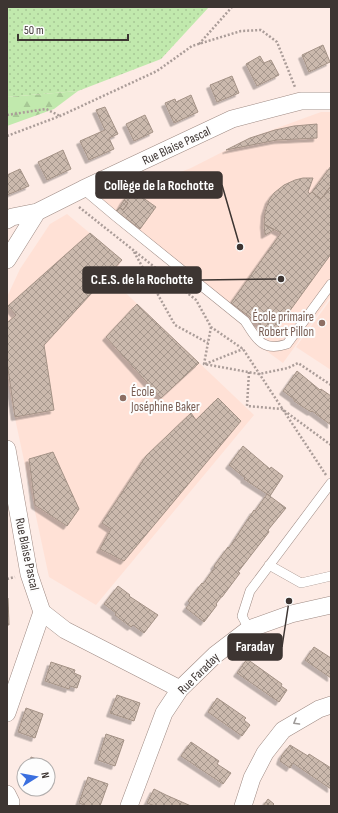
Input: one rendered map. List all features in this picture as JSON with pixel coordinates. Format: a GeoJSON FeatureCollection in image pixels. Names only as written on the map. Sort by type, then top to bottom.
{"type":"FeatureCollection","features":[{"type":"Feature","properties":{"kind":"street","name":"Rue Blaise Pascal"},"geometry":{"type":"LineString","coordinates":[[37,212],[232,119],[301,101],[331,101]]}},
{"type":"Feature","properties":{"kind":"street"},"geometry":{"type":"LineString","coordinates":[[7,220],[12,217],[37,212]]}},
{"type":"Feature","properties":{"kind":"street"},"geometry":{"type":"LineString","coordinates":[[7,260],[37,212]]}},
{"type":"Feature","properties":{"kind":"street","name":"Rue Blaise Pascal"},"geometry":{"type":"LineString","coordinates":[[7,449],[29,574],[42,612]]}},
{"type":"Feature","properties":{"kind":"street","name":"Rue Faraday"},"geometry":{"type":"LineString","coordinates":[[129,806],[164,713],[180,689],[215,655],[249,630],[291,614],[331,605]]}},
{"type":"Feature","properties":{"kind":"street"},"geometry":{"type":"LineString","coordinates":[[7,713],[42,612],[65,630],[180,689]]}},
{"type":"Feature","properties":{"kind":"street"},"geometry":{"type":"LineString","coordinates":[[243,806],[252,778],[265,753],[283,730],[319,709],[331,705]]}},
{"type":"Feature","properties":{"kind":"street"},"geometry":{"type":"LineString","coordinates":[[7,794],[11,802],[10,806]]}},
{"type":"Feature","properties":{"kind":"lane"},"geometry":{"type":"LineString","coordinates":[[83,189],[245,321],[252,332],[264,345],[278,347],[287,344],[331,284]]}},
{"type":"Feature","properties":{"kind":"lane"},"geometry":{"type":"LineString","coordinates":[[249,630],[242,616],[250,591],[329,479]]}},
{"type":"Feature","properties":{"kind":"lane"},"geometry":{"type":"LineString","coordinates":[[269,565],[302,583],[331,576]]}},
{"type":"Feature","properties":{"kind":"path"},"geometry":{"type":"LineString","coordinates":[[198,44],[232,7]]}},
{"type":"Feature","properties":{"kind":"path"},"geometry":{"type":"LineString","coordinates":[[7,136],[60,116],[157,71],[192,46],[241,31],[261,30],[277,42],[301,101]]}},
{"type":"Feature","properties":{"kind":"path"},"geometry":{"type":"LineString","coordinates":[[7,115],[46,109],[60,116]]}},
{"type":"Feature","properties":{"kind":"path"},"geometry":{"type":"LineString","coordinates":[[66,197],[196,300],[212,327],[243,349],[329,479]]}},
{"type":"Feature","properties":{"kind":"path"},"geometry":{"type":"LineString","coordinates":[[133,250],[175,325],[208,343]]}},
{"type":"Feature","properties":{"kind":"path"},"geometry":{"type":"LineString","coordinates":[[204,364],[212,327]]}},
{"type":"Feature","properties":{"kind":"path"},"geometry":{"type":"LineString","coordinates":[[204,364],[243,349]]}},
{"type":"Feature","properties":{"kind":"path"},"geometry":{"type":"LineString","coordinates":[[204,364],[259,374],[288,368],[298,363],[331,385]]}},
{"type":"Feature","properties":{"kind":"path"},"geometry":{"type":"LineString","coordinates":[[249,372],[247,406],[282,409],[331,445]]}},
{"type":"Feature","properties":{"kind":"shaded area"},"geometry":{"type":"Polygon","coordinates":[[[321,112],[331,112],[331,296],[283,363],[254,342],[245,324],[88,199],[140,188],[191,168],[250,138],[321,112]]]}},
{"type":"Feature","properties":{"kind":"shaded area","name":"École Joséphine Baker"},"geometry":{"type":"Polygon","coordinates":[[[67,214],[122,260],[111,279],[254,415],[96,605],[49,577],[7,381],[7,297],[20,269],[50,224],[67,214]]]}},
{"type":"Feature","properties":{"kind":"shaded area","name":"École primaire Robert Pillon"},"geometry":{"type":"Polygon","coordinates":[[[331,299],[331,370],[296,347],[331,299]]]}},
{"type":"Feature","properties":{"kind":"green space"},"geometry":{"type":"Polygon","coordinates":[[[7,7],[209,7],[161,59],[78,91],[7,97],[7,7]]]}},
{"type":"Feature","properties":{"kind":"green space"},"geometry":{"type":"Polygon","coordinates":[[[78,91],[54,109],[7,126],[7,97],[78,91]]]}},
{"type":"Feature","properties":{"kind":"building"},"geometry":{"type":"Polygon","coordinates":[[[323,45],[330,62],[309,72],[302,55],[323,45]]]}},
{"type":"Feature","properties":{"kind":"building"},"geometry":{"type":"Polygon","coordinates":[[[260,56],[264,63],[271,60],[279,75],[257,86],[246,64],[260,56]]]}},
{"type":"Feature","properties":{"kind":"building"},"geometry":{"type":"Polygon","coordinates":[[[232,76],[239,93],[217,102],[210,85],[232,76]]]}},
{"type":"Feature","properties":{"kind":"building"},"geometry":{"type":"Polygon","coordinates":[[[191,95],[198,112],[174,123],[165,103],[175,99],[176,102],[191,95]]]}},
{"type":"Feature","properties":{"kind":"building"},"geometry":{"type":"Polygon","coordinates":[[[105,107],[118,134],[109,138],[114,149],[89,160],[80,141],[105,130],[96,110],[105,107]]]}},
{"type":"Feature","properties":{"kind":"building"},"geometry":{"type":"Polygon","coordinates":[[[145,115],[153,132],[134,141],[126,124],[145,115]]]}},
{"type":"Feature","properties":{"kind":"building"},"geometry":{"type":"Polygon","coordinates":[[[317,124],[317,138],[277,140],[226,150],[250,138],[275,130],[294,126],[317,124]]]}},
{"type":"Feature","properties":{"kind":"building"},"geometry":{"type":"Polygon","coordinates":[[[63,150],[71,169],[47,180],[38,162],[63,150]]]}},
{"type":"Feature","properties":{"kind":"building"},"geometry":{"type":"Polygon","coordinates":[[[331,166],[331,186],[321,199],[312,192],[331,166]]]}},
{"type":"Feature","properties":{"kind":"building"},"geometry":{"type":"Polygon","coordinates":[[[20,169],[29,186],[7,195],[7,175],[20,169]]]}},
{"type":"Feature","properties":{"kind":"building"},"geometry":{"type":"Polygon","coordinates":[[[303,178],[313,178],[308,192],[310,194],[312,192],[321,199],[331,186],[331,254],[273,334],[231,303],[281,233],[264,224],[265,212],[269,200],[274,193],[284,185],[303,178]]]}},
{"type":"Feature","properties":{"kind":"building"},"geometry":{"type":"Polygon","coordinates":[[[132,190],[156,207],[140,229],[116,211],[120,207],[123,210],[128,203],[124,200],[132,190]]]}},
{"type":"Feature","properties":{"kind":"building"},"geometry":{"type":"Polygon","coordinates":[[[124,200],[128,203],[123,210],[120,207],[124,200]]]}},
{"type":"Feature","properties":{"kind":"building"},"geometry":{"type":"Polygon","coordinates":[[[264,224],[274,230],[265,235],[264,224]]]}},
{"type":"Feature","properties":{"kind":"building"},"geometry":{"type":"Polygon","coordinates":[[[90,233],[122,260],[44,345],[54,410],[15,417],[7,362],[7,323],[16,315],[8,306],[90,233]]]}},
{"type":"Feature","properties":{"kind":"building"},"geometry":{"type":"Polygon","coordinates":[[[137,304],[199,363],[161,398],[106,337],[137,304]]]}},
{"type":"Feature","properties":{"kind":"building"},"geometry":{"type":"Polygon","coordinates":[[[297,371],[320,390],[321,389],[331,396],[331,425],[312,411],[311,412],[294,401],[294,399],[283,391],[297,371]]]}},
{"type":"Feature","properties":{"kind":"building"},"geometry":{"type":"Polygon","coordinates":[[[218,398],[241,421],[124,561],[100,549],[111,529],[102,523],[146,456],[191,413],[196,420],[218,398]]]}},
{"type":"Feature","properties":{"kind":"building"},"geometry":{"type":"Polygon","coordinates":[[[243,446],[270,469],[271,467],[283,476],[270,496],[244,479],[245,478],[229,465],[243,446]]]}},
{"type":"Feature","properties":{"kind":"building"},"geometry":{"type":"Polygon","coordinates":[[[53,452],[79,509],[67,526],[35,505],[29,459],[53,452]]]}},
{"type":"Feature","properties":{"kind":"building"},"geometry":{"type":"Polygon","coordinates":[[[267,494],[286,508],[268,530],[269,532],[238,572],[240,573],[204,622],[186,608],[190,603],[188,601],[202,583],[203,584],[215,567],[214,566],[228,547],[229,548],[254,510],[255,511],[267,494]]]}},
{"type":"Feature","properties":{"kind":"building"},"geometry":{"type":"Polygon","coordinates":[[[118,586],[130,595],[129,596],[158,615],[144,633],[133,625],[131,627],[115,615],[116,613],[104,604],[118,586]]]}},
{"type":"Feature","properties":{"kind":"building"},"geometry":{"type":"Polygon","coordinates":[[[8,598],[9,625],[7,625],[8,598]]]}},
{"type":"Feature","properties":{"kind":"building"},"geometry":{"type":"Polygon","coordinates":[[[314,647],[331,658],[331,678],[305,660],[314,647]]]}},
{"type":"Feature","properties":{"kind":"building"},"geometry":{"type":"Polygon","coordinates":[[[247,659],[282,684],[281,686],[287,690],[279,702],[237,673],[247,659]]]}},
{"type":"Feature","properties":{"kind":"building"},"geometry":{"type":"Polygon","coordinates":[[[51,662],[75,670],[74,673],[81,676],[77,688],[70,686],[69,689],[45,681],[51,662]]]}},
{"type":"Feature","properties":{"kind":"building"},"geometry":{"type":"Polygon","coordinates":[[[117,695],[140,703],[134,721],[110,713],[117,695]]]}},
{"type":"Feature","properties":{"kind":"building"},"geometry":{"type":"Polygon","coordinates":[[[217,698],[246,718],[244,720],[250,725],[242,736],[208,712],[217,698]]]}},
{"type":"Feature","properties":{"kind":"building"},"geometry":{"type":"Polygon","coordinates":[[[26,708],[43,714],[35,738],[18,732],[26,708]]]}},
{"type":"Feature","properties":{"kind":"building"},"geometry":{"type":"Polygon","coordinates":[[[106,734],[124,740],[115,766],[98,760],[106,734]]]}},
{"type":"Feature","properties":{"kind":"building"},"geometry":{"type":"Polygon","coordinates":[[[191,742],[219,761],[217,764],[231,773],[223,784],[181,756],[191,742]]]}},
{"type":"Feature","properties":{"kind":"building"},"geometry":{"type":"Polygon","coordinates":[[[290,745],[308,756],[309,754],[331,768],[331,789],[293,763],[290,768],[280,761],[282,755],[290,745]]]}},
{"type":"Feature","properties":{"kind":"building"},"geometry":{"type":"Polygon","coordinates":[[[88,777],[108,784],[100,806],[87,806],[79,803],[88,777]]]}},
{"type":"Feature","properties":{"kind":"building"},"geometry":{"type":"Polygon","coordinates":[[[154,789],[191,806],[155,806],[147,803],[154,789]]]}},
{"type":"Feature","properties":{"kind":"building"},"geometry":{"type":"Polygon","coordinates":[[[268,799],[274,804],[272,806],[263,806],[268,799]]]}},
{"type":"Feature","properties":{"kind":"place","name":"Collège de la Rochotte"},"geometry":{"type":"Point","coordinates":[240,247]}},
{"type":"Feature","properties":{"kind":"place","name":"C.E.S. de la Rochotte"},"geometry":{"type":"Point","coordinates":[281,279]}},
{"type":"Feature","properties":{"kind":"place","name":"École primaire Robert Pillon"},"geometry":{"type":"Point","coordinates":[322,323]}},
{"type":"Feature","properties":{"kind":"place","name":"École Joséphine Baker"},"geometry":{"type":"Point","coordinates":[123,398]}},
{"type":"Feature","properties":{"kind":"place","name":"Faraday"},"geometry":{"type":"Point","coordinates":[289,601]}}]}
